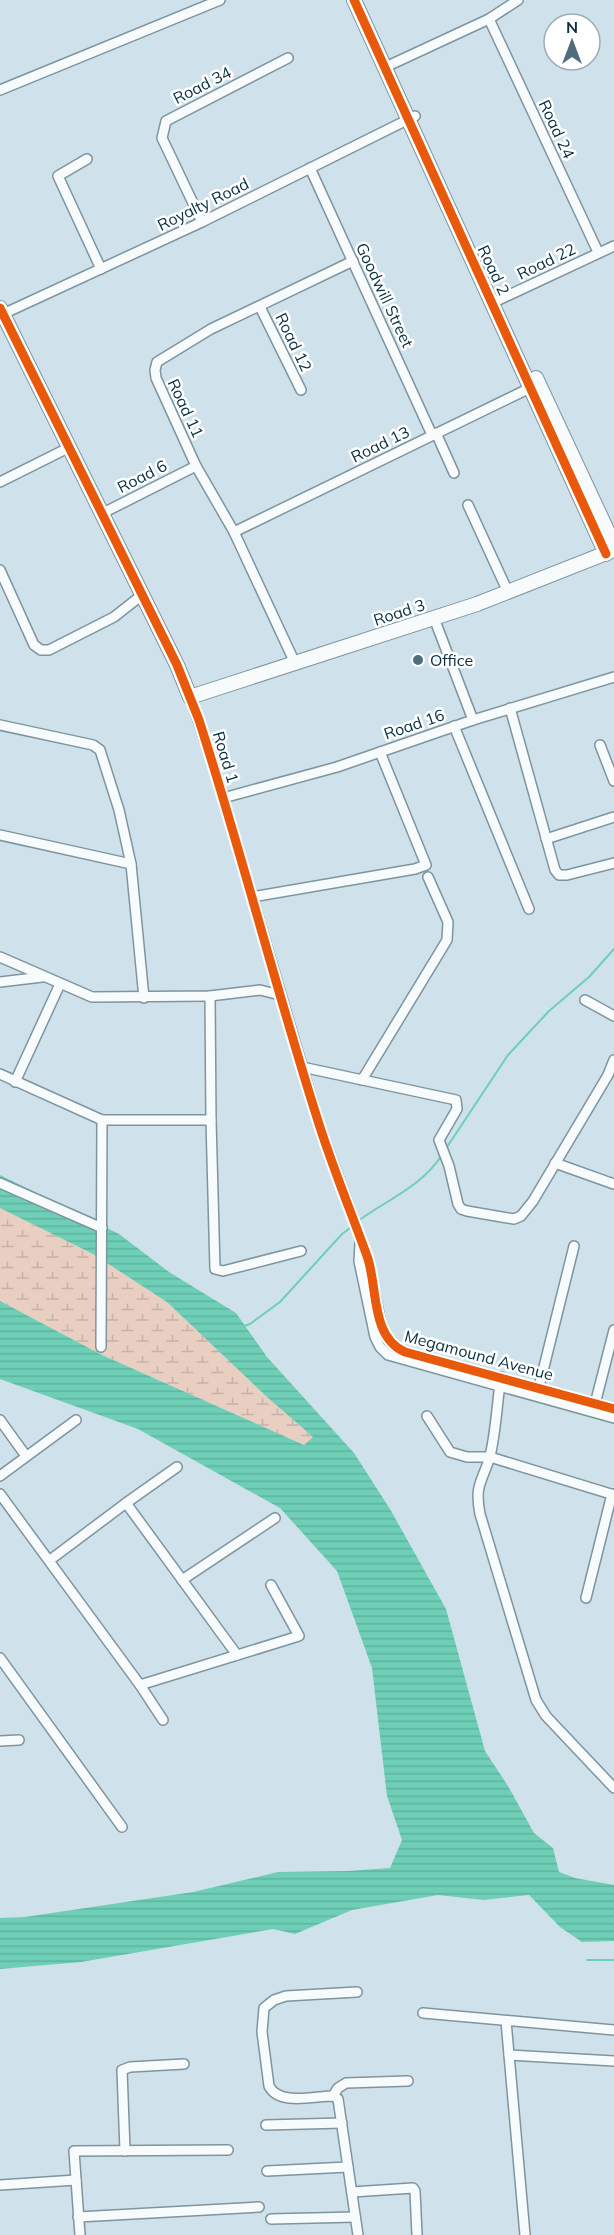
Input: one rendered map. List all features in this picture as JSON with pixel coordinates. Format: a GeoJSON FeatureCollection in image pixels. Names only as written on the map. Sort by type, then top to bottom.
{"type":"FeatureCollection","features":[{"type":"Feature","properties":{"kind":"street"},"geometry":{"type":"LineString","coordinates":[[0,90],[220,0]]}},
{"type":"Feature","properties":{"kind":"street","name":"Road 2"},"geometry":{"type":"LineString","coordinates":[[354,0],[611,550]]}},
{"type":"Feature","properties":{"kind":"street","name":"Road 2"},"geometry":{"type":"LineString","coordinates":[[363,0],[392,64],[411,118]]}},
{"type":"Feature","properties":{"kind":"street"},"geometry":{"type":"LineString","coordinates":[[392,64],[489,19],[518,0]]}},
{"type":"Feature","properties":{"kind":"street","name":"Road 24"},"geometry":{"type":"LineString","coordinates":[[489,19],[598,252]]}},
{"type":"Feature","properties":{"kind":"street","name":"Road 34"},"geometry":{"type":"LineString","coordinates":[[202,222],[162,138],[166,121],[288,58]]}},
{"type":"Feature","properties":{"kind":"street","name":"Royalty Road"},"geometry":{"type":"LineString","coordinates":[[2,311],[101,269],[202,222],[411,118]]}},
{"type":"Feature","properties":{"kind":"street"},"geometry":{"type":"LineString","coordinates":[[58,176],[87,159]]}},
{"type":"Feature","properties":{"kind":"street"},"geometry":{"type":"LineString","coordinates":[[52,165],[101,269]]}},
{"type":"Feature","properties":{"kind":"street","name":"Goodwill Street"},"geometry":{"type":"LineString","coordinates":[[310,168],[454,473]]}},
{"type":"Feature","properties":{"kind":"street","name":"Road 22"},"geometry":{"type":"LineString","coordinates":[[496,302],[614,246]]}},
{"type":"Feature","properties":{"kind":"street","name":"Road 11"},"geometry":{"type":"LineString","coordinates":[[295,663],[234,532],[196,466],[156,378],[155,370],[157,362],[211,329],[353,261]]}},
{"type":"Feature","properties":{"kind":"street","name":"Road 12"},"geometry":{"type":"LineString","coordinates":[[260,307],[301,390]]}},
{"type":"Feature","properties":{"kind":"street","name":"Road 1"},"geometry":{"type":"LineString","coordinates":[[2,311],[177,665],[190,697],[223,798],[319,1124],[359,1237],[363,1259]]}},
{"type":"Feature","properties":{"kind":"street","name":"Road 13"},"geometry":{"type":"LineString","coordinates":[[234,532],[535,385]]}},
{"type":"Feature","properties":{"kind":"street"},"geometry":{"type":"LineString","coordinates":[[0,482],[68,448]]}},
{"type":"Feature","properties":{"kind":"street","name":"Road 6"},"geometry":{"type":"LineString","coordinates":[[101,513],[196,466]]}},
{"type":"Feature","properties":{"kind":"street"},"geometry":{"type":"LineString","coordinates":[[468,505],[508,592]]}},
{"type":"Feature","properties":{"kind":"street","name":"Road 3"},"geometry":{"type":"LineString","coordinates":[[190,697],[434,618],[508,592],[611,550]]}},
{"type":"Feature","properties":{"kind":"street"},"geometry":{"type":"LineString","coordinates":[[0,570],[34,645],[41,650],[50,650],[104,623],[125,610],[142,595]]}},
{"type":"Feature","properties":{"kind":"street"},"geometry":{"type":"LineString","coordinates":[[434,618],[473,720]]}},
{"type":"Feature","properties":{"kind":"street","name":"Road 16"},"geometry":{"type":"LineString","coordinates":[[223,798],[302,778],[454,726],[614,677]]}},
{"type":"Feature","properties":{"kind":"street"},"geometry":{"type":"LineString","coordinates":[[510,708],[555,870],[559,874],[567,875],[614,863]]}},
{"type":"Feature","properties":{"kind":"street"},"geometry":{"type":"LineString","coordinates":[[0,725],[97,747],[100,750],[119,810],[131,864],[144,998]]}},
{"type":"Feature","properties":{"kind":"street"},"geometry":{"type":"LineString","coordinates":[[454,726],[529,909]]}},
{"type":"Feature","properties":{"kind":"street"},"geometry":{"type":"LineString","coordinates":[[600,745],[614,782]]}},
{"type":"Feature","properties":{"kind":"street"},"geometry":{"type":"LineString","coordinates":[[252,897],[426,865],[380,752]]}},
{"type":"Feature","properties":{"kind":"street"},"geometry":{"type":"LineString","coordinates":[[546,839],[614,816]]}},
{"type":"Feature","properties":{"kind":"street"},"geometry":{"type":"LineString","coordinates":[[0,835],[131,864]]}},
{"type":"Feature","properties":{"kind":"street"},"geometry":{"type":"LineString","coordinates":[[362,1080],[447,940],[448,922],[428,877]]}},
{"type":"Feature","properties":{"kind":"street"},"geometry":{"type":"LineString","coordinates":[[0,957],[92,997],[210,996],[260,990],[280,995]]}},
{"type":"Feature","properties":{"kind":"street"},"geometry":{"type":"LineString","coordinates":[[260,990],[274,972]]}},
{"type":"Feature","properties":{"kind":"street"},"geometry":{"type":"LineString","coordinates":[[0,982],[43,976]]}},
{"type":"Feature","properties":{"kind":"street"},"geometry":{"type":"LineString","coordinates":[[15,1082],[60,984]]}},
{"type":"Feature","properties":{"kind":"street"},"geometry":{"type":"LineString","coordinates":[[210,996],[215,1269],[223,1271],[301,1251]]}},
{"type":"Feature","properties":{"kind":"street"},"geometry":{"type":"LineString","coordinates":[[585,1000],[614,1016]]}},
{"type":"Feature","properties":{"kind":"street"},"geometry":{"type":"LineString","coordinates":[[302,1067],[456,1100],[457,1109],[440,1136],[439,1142],[447,1158],[458,1204],[461,1209],[508,1219],[521,1216],[527,1210],[611,1076],[614,1060]]}},
{"type":"Feature","properties":{"kind":"street"},"geometry":{"type":"LineString","coordinates":[[0,1074],[102,1120],[211,1120]]}},
{"type":"Feature","properties":{"kind":"street"},"geometry":{"type":"LineString","coordinates":[[101,1347],[102,1120]]}},
{"type":"Feature","properties":{"kind":"street"},"geometry":{"type":"LineString","coordinates":[[555,1163],[614,1185]]}},
{"type":"Feature","properties":{"kind":"street"},"geometry":{"type":"LineString","coordinates":[[0,1183],[102,1228]]}},
{"type":"Feature","properties":{"kind":"street"},"geometry":{"type":"LineString","coordinates":[[539,1387],[574,1246]]}},
{"type":"Feature","properties":{"kind":"street","name":"Megamound Avenue"},"geometry":{"type":"LineString","coordinates":[[363,1259],[381,1324],[388,1341],[394,1348],[614,1418]]}},
{"type":"Feature","properties":{"kind":"street"},"geometry":{"type":"LineString","coordinates":[[595,1404],[614,1330]]}},
{"type":"Feature","properties":{"kind":"street"},"geometry":{"type":"LineString","coordinates":[[500,1382],[490,1457],[479,1481],[477,1499],[480,1514],[536,1700],[546,1716],[614,1788]]}},
{"type":"Feature","properties":{"kind":"street","name":"Megamound Avenue"},"geometry":{"type":"LineString","coordinates":[[500,1382],[539,1387],[614,1409]]}},
{"type":"Feature","properties":{"kind":"street"},"geometry":{"type":"LineString","coordinates":[[427,1416],[450,1452],[467,1457],[490,1457],[613,1494],[586,1598]]}},
{"type":"Feature","properties":{"kind":"street"},"geometry":{"type":"LineString","coordinates":[[0,1420],[26,1456]]}},
{"type":"Feature","properties":{"kind":"street"},"geometry":{"type":"LineString","coordinates":[[0,1476],[76,1420]]}},
{"type":"Feature","properties":{"kind":"street"},"geometry":{"type":"LineString","coordinates":[[50,1560],[177,1467]]}},
{"type":"Feature","properties":{"kind":"street"},"geometry":{"type":"LineString","coordinates":[[0,1494],[50,1560],[163,1720]]}},
{"type":"Feature","properties":{"kind":"street"},"geometry":{"type":"LineString","coordinates":[[126,1503],[237,1655]]}},
{"type":"Feature","properties":{"kind":"street"},"geometry":{"type":"LineString","coordinates":[[182,1580],[275,1518]]}},
{"type":"Feature","properties":{"kind":"street"},"geometry":{"type":"LineString","coordinates":[[140,1685],[299,1636],[271,1585]]}},
{"type":"Feature","properties":{"kind":"street"},"geometry":{"type":"LineString","coordinates":[[0,1658],[122,1827]]}},
{"type":"Feature","properties":{"kind":"street"},"geometry":{"type":"LineString","coordinates":[[0,1742],[20,1740]]}},
{"type":"Feature","properties":{"kind":"street"},"geometry":{"type":"LineString","coordinates":[[357,1992],[280,1997],[269,2003],[262,2011],[262,2032],[269,2086],[273,2093],[287,2098],[333,2096],[338,2099],[358,2235]]}},
{"type":"Feature","properties":{"kind":"street"},"geometry":{"type":"LineString","coordinates":[[423,2013],[614,2030]]}},
{"type":"Feature","properties":{"kind":"street"},"geometry":{"type":"LineString","coordinates":[[506,2021],[525,2235]]}},
{"type":"Feature","properties":{"kind":"street"},"geometry":{"type":"LineString","coordinates":[[509,2055],[614,2061]]}},
{"type":"Feature","properties":{"kind":"street"},"geometry":{"type":"LineString","coordinates":[[125,2151],[122,2070],[130,2067],[184,2064]]}},
{"type":"Feature","properties":{"kind":"street"},"geometry":{"type":"LineString","coordinates":[[333,2096],[338,2088],[346,2083],[408,2081]]}},
{"type":"Feature","properties":{"kind":"street"},"geometry":{"type":"LineString","coordinates":[[266,2125],[342,2123]]}},
{"type":"Feature","properties":{"kind":"street"},"geometry":{"type":"LineString","coordinates":[[80,2235],[74,2151],[228,2150]]}},
{"type":"Feature","properties":{"kind":"street"},"geometry":{"type":"LineString","coordinates":[[267,2171],[348,2167]]}},
{"type":"Feature","properties":{"kind":"street"},"geometry":{"type":"LineString","coordinates":[[0,2184],[76,2180]]}},
{"type":"Feature","properties":{"kind":"street"},"geometry":{"type":"LineString","coordinates":[[352,2192],[413,2188],[417,2235]]}},
{"type":"Feature","properties":{"kind":"street"},"geometry":{"type":"LineString","coordinates":[[78,2217],[259,2207]]}},
{"type":"Feature","properties":{"kind":"street"},"geometry":{"type":"LineString","coordinates":[[271,2219],[355,2217]]}},
{"type":"Feature","properties":{"kind":"green space"},"geometry":{"type":"Polygon","coordinates":[[[0,1208],[93,1254],[167,1302],[267,1397],[314,1438],[304,1445],[102,1355],[0,1301],[0,1208]]]}},
{"type":"Feature","properties":{"kind":"shaded area"},"geometry":{"type":"Polygon","coordinates":[[[0,1175],[119,1234],[169,1272],[236,1313],[267,1357],[354,1453],[390,1509],[446,1609],[485,1751],[534,1833],[553,1848],[559,1872],[575,1878],[614,1885],[614,1941],[582,1942],[560,1927],[529,1895],[484,1900],[438,1895],[352,1910],[295,1934],[273,1929],[81,1962],[0,1969],[0,1918],[25,1917],[193,1892],[278,1872],[390,1868],[402,1840],[387,1796],[372,1668],[337,1571],[280,1508],[138,1429],[0,1379],[0,1301],[102,1355],[304,1445],[313,1437],[267,1397],[167,1302],[93,1254],[0,1208],[0,1175]]]}},
{"type":"Feature","properties":{"kind":"waterway"},"geometry":{"type":"LineString","coordinates":[[445,1150],[508,1055],[549,1011],[589,977],[614,949]]}},
{"type":"Feature","properties":{"kind":"waterway"},"geometry":{"type":"LineString","coordinates":[[358,1221],[414,1184],[434,1166],[442,1155]]}},
{"type":"Feature","properties":{"kind":"waterway"},"geometry":{"type":"LineString","coordinates":[[244,1326],[280,1302],[342,1234],[354,1225]]}},
{"type":"Feature","properties":{"kind":"waterway"},"geometry":{"type":"LineString","coordinates":[[587,1960],[614,1960]]}},
{"type":"Feature","properties":{"kind":"cycle path"},"geometry":{"type":"LineString","coordinates":[[354,0],[606,554]]}},
{"type":"Feature","properties":{"kind":"cycle path"},"geometry":{"type":"LineString","coordinates":[[0,308],[177,665],[199,720],[319,1124],[367,1256],[380,1323],[386,1335],[394,1345],[405,1352],[614,1409]]}},
{"type":"Feature","properties":{"kind":"place","name":"Office"},"geometry":{"type":"Point","coordinates":[418,660]}}]}
